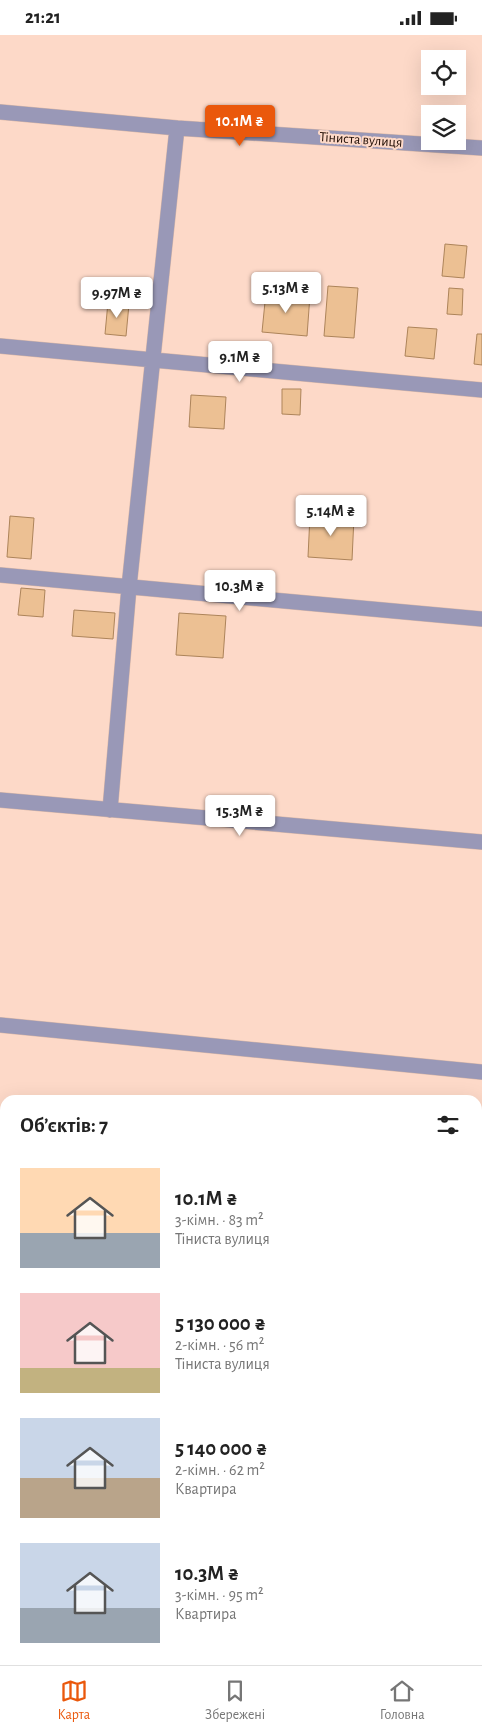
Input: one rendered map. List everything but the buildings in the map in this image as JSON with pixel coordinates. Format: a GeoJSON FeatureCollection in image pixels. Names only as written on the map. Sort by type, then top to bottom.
{"type":"FeatureCollection","features":[{"type":"Feature","properties":{"kind":"street","name":"Тіниста вулиця"},"geometry":{"type":"LineString","coordinates":[[0,113],[177,128],[482,148]]}},
{"type":"Feature","properties":{"kind":"street"},"geometry":{"type":"LineString","coordinates":[[110,810],[129,587],[177,128]]}},
{"type":"Feature","properties":{"kind":"street"},"geometry":{"type":"LineString","coordinates":[[0,346],[482,391]]}},
{"type":"Feature","properties":{"kind":"street"},"geometry":{"type":"LineString","coordinates":[[0,575],[482,619]]}},
{"type":"Feature","properties":{"kind":"street"},"geometry":{"type":"LineString","coordinates":[[0,800],[482,842]]}},
{"type":"Feature","properties":{"kind":"street"},"geometry":{"type":"LineString","coordinates":[[0,1025],[482,1072]]}}]}
